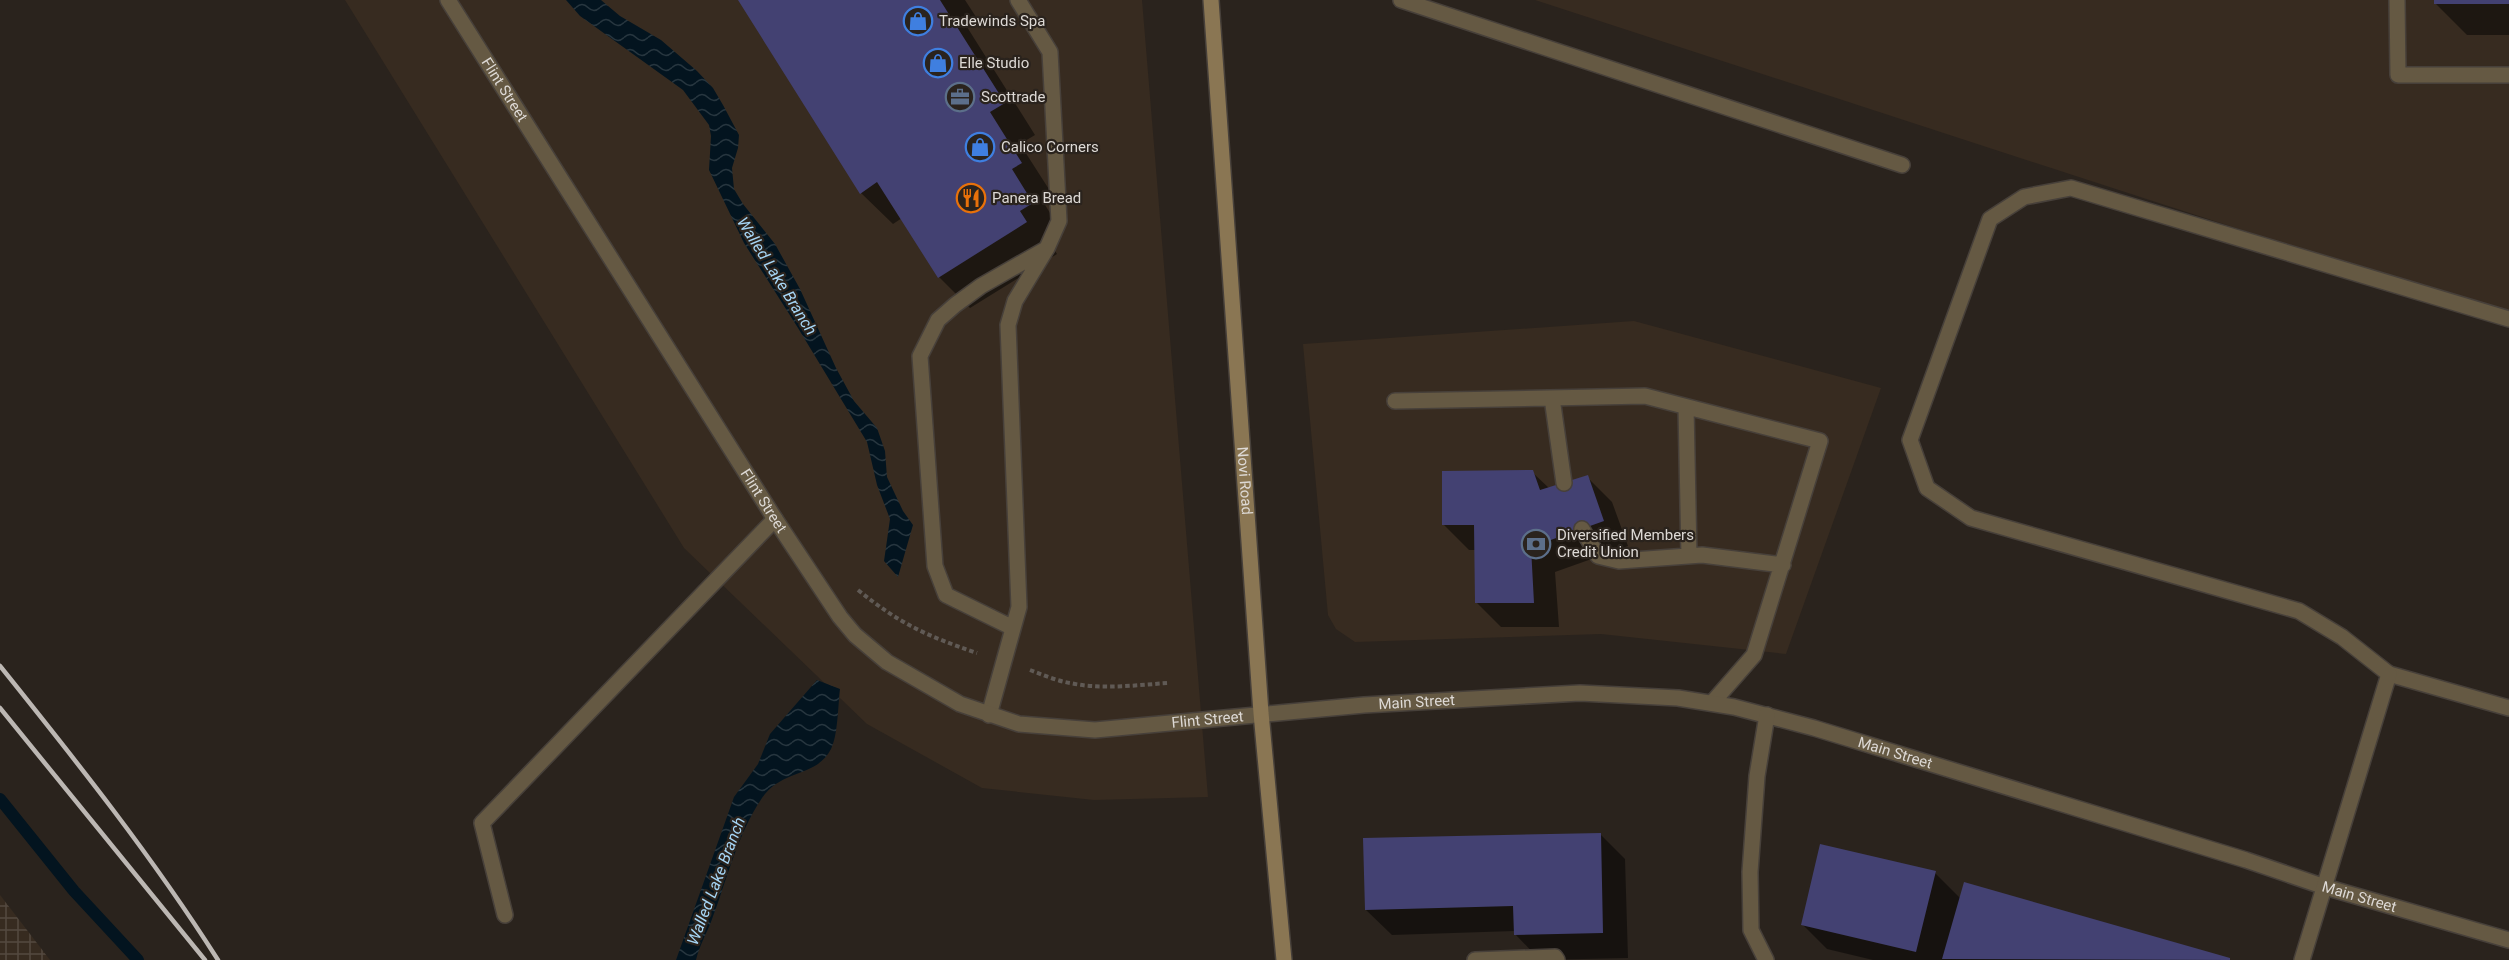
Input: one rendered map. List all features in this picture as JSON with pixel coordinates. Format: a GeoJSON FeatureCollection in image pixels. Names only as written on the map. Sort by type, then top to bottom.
{"type":"FeatureCollection","features":[{"type":"Feature","properties":{"kind":"main road","name":"Novi Road"},"geometry":{"type":"LineString","coordinates":[[1211,0],[1261,713],[1284,960]]}},
{"type":"Feature","properties":{"kind":"street","name":"Flint Street"},"geometry":{"type":"LineString","coordinates":[[448,0],[775,519],[855,635],[887,662],[922,684],[960,704],[1019,724],[1095,730],[1261,713]]}},
{"type":"Feature","properties":{"kind":"street"},"geometry":{"type":"LineString","coordinates":[[989,715],[1019,607],[1008,325],[1015,301],[1047,248],[1059,220],[1050,52],[1018,0]]}},
{"type":"Feature","properties":{"kind":"street"},"geometry":{"type":"LineString","coordinates":[[1401,0],[1902,165]]}},
{"type":"Feature","properties":{"kind":"street"},"geometry":{"type":"LineString","coordinates":[[2397,0],[2398,75],[2509,75]]}},
{"type":"Feature","properties":{"kind":"street"},"geometry":{"type":"LineString","coordinates":[[2509,319],[2071,188],[2024,197],[1990,219],[1910,440],[1926,488],[1971,518],[2299,611],[2342,637],[2389,674],[2509,708]]}},
{"type":"Feature","properties":{"kind":"street"},"geometry":{"type":"LineString","coordinates":[[1013,628],[946,595],[935,566],[920,356],[938,320],[955,305],[981,286],[1047,248]]}},
{"type":"Feature","properties":{"kind":"street"},"geometry":{"type":"LineString","coordinates":[[1395,401],[1644,396],[1820,441],[1754,655],[1712,703]]}},
{"type":"Feature","properties":{"kind":"street"},"geometry":{"type":"LineString","coordinates":[[1552,398],[1564,483]]}},
{"type":"Feature","properties":{"kind":"street"},"geometry":{"type":"LineString","coordinates":[[1686,407],[1689,556]]}},
{"type":"Feature","properties":{"kind":"street"},"geometry":{"type":"LineString","coordinates":[[505,915],[482,824],[775,519]]}},
{"type":"Feature","properties":{"kind":"street"},"geometry":{"type":"LineString","coordinates":[[1582,529],[1598,556],[1619,561],[1702,555],[1783,565]]}},
{"type":"Feature","properties":{"kind":"street"},"geometry":{"type":"LineString","coordinates":[[2302,960],[2389,674]]}},
{"type":"Feature","properties":{"kind":"street","name":"Main Street"},"geometry":{"type":"LineString","coordinates":[[1261,713],[1580,693],[1646,696],[1712,703],[1767,715],[2224,853],[2325,887],[2509,940]]}},
{"type":"Feature","properties":{"kind":"street"},"geometry":{"type":"LineString","coordinates":[[1766,960],[1751,930],[1750,872],[1757,776],[1767,715]]}},
{"type":"Feature","properties":{"kind":"street"},"geometry":{"type":"LineString","coordinates":[[1475,960],[1555,957],[1557,960]]}},
{"type":"Feature","properties":{"kind":"path"},"geometry":{"type":"LineString","coordinates":[[852,586],[896,619],[933,638],[1068,683],[1117,687],[1168,683]]}},
{"type":"Feature","properties":{"kind":"shaded area"},"geometry":{"type":"Polygon","coordinates":[[[345,0],[1142,0],[1208,797],[1094,800],[982,788],[867,724],[684,548],[345,0]]]}},
{"type":"Feature","properties":{"kind":"shaded area"},"geometry":{"type":"Polygon","coordinates":[[[1535,0],[2509,0],[2509,317],[1535,0]]]}},
{"type":"Feature","properties":{"kind":"shaded area"},"geometry":{"type":"Polygon","coordinates":[[[1634,321],[1881,388],[1786,654],[1601,634],[1355,642],[1336,629],[1328,615],[1303,344],[1634,321]]]}},
{"type":"Feature","properties":{"kind":"shaded area"},"geometry":{"type":"Polygon","coordinates":[[[0,895],[50,960],[0,960],[0,895]]]}},
{"type":"Feature","properties":{"kind":"water","name":"Walled Lake Branch"},"geometry":{"type":"Polygon","coordinates":[[[566,0],[601,0],[620,16],[661,40],[697,71],[713,88],[723,105],[739,135],[732,168],[734,189],[775,244],[800,289],[836,368],[854,401],[877,428],[885,451],[887,477],[903,511],[913,525],[898,577],[884,561],[890,519],[877,485],[867,442],[744,243],[709,170],[711,136],[709,125],[683,90],[580,16],[566,0]]]}},
{"type":"Feature","properties":{"kind":"water","name":"Walled Lake Branch"},"geometry":{"type":"Polygon","coordinates":[[[817,680],[840,689],[836,729],[831,749],[817,765],[770,788],[762,798],[739,842],[696,960],[676,960],[734,797],[758,764],[770,734],[817,680]]]}},
{"type":"Feature","properties":{"kind":"building"},"geometry":{"type":"Polygon","coordinates":[[[738,0],[940,0],[1005,103],[990,112],[1022,163],[1012,169],[1033,203],[1020,211],[1027,222],[938,278],[877,182],[860,194],[738,0]]]}},
{"type":"Feature","properties":{"kind":"building"},"geometry":{"type":"Polygon","coordinates":[[[2434,0],[2509,0],[2509,4],[2434,4],[2434,0]]]}},
{"type":"Feature","properties":{"kind":"building"},"geometry":{"type":"Polygon","coordinates":[[[1533,470],[1540,490],[1588,475],[1604,521],[1531,547],[1534,603],[1475,603],[1474,525],[1442,525],[1442,471],[1533,470]]]}},
{"type":"Feature","properties":{"kind":"building"},"geometry":{"type":"Polygon","coordinates":[[[1601,833],[1603,933],[1514,935],[1513,906],[1365,910],[1363,838],[1601,833]]]}},
{"type":"Feature","properties":{"kind":"building"},"geometry":{"type":"Polygon","coordinates":[[[1820,844],[1936,871],[1916,952],[1801,925],[1820,844]]]}},
{"type":"Feature","properties":{"kind":"building"},"geometry":{"type":"Polygon","coordinates":[[[1964,882],[2230,958],[2230,960],[1942,959],[1964,882]]]}},
{"type":"Feature","properties":{"kind":"waterway"},"geometry":{"type":"LineString","coordinates":[[0,799],[74,891],[138,960]]}},
{"type":"Feature","properties":{"kind":"railway"},"geometry":{"type":"LineString","coordinates":[[0,666],[140,847],[218,960]]}},
{"type":"Feature","properties":{"kind":"railway"},"geometry":{"type":"LineString","coordinates":[[0,708],[205,960]]}},
{"type":"Feature","properties":{"kind":"place","name":"Tradewinds Spa"},"geometry":{"type":"Point","coordinates":[918,21]}},
{"type":"Feature","properties":{"kind":"place","name":"Elle Studio"},"geometry":{"type":"Point","coordinates":[938,63]}},
{"type":"Feature","properties":{"kind":"place","name":"Scottrade"},"geometry":{"type":"Point","coordinates":[960,97]}},
{"type":"Feature","properties":{"kind":"place","name":"Calico Corners"},"geometry":{"type":"Point","coordinates":[980,147]}},
{"type":"Feature","properties":{"kind":"place","name":"Panera Bread"},"geometry":{"type":"Point","coordinates":[971,198]}},
{"type":"Feature","properties":{"kind":"place","name":"Diversified Members Credit Union"},"geometry":{"type":"Point","coordinates":[1536,544]}}]}
